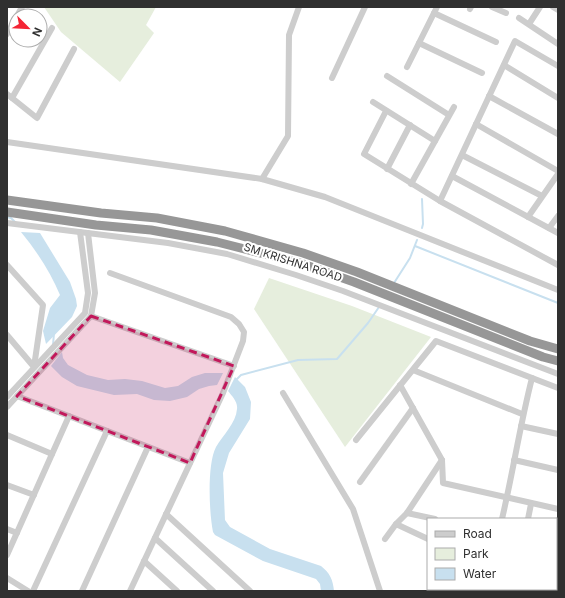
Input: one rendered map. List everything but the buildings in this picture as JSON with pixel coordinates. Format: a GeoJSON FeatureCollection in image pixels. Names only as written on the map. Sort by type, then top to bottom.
{"type":"FeatureCollection","features":[{"type":"Feature","properties":{"kind":"highway","name":"SM KRISHNA ROAD"},"geometry":{"type":"LineString","coordinates":[[7,200],[101,213],[158,218],[225,231],[303,253],[357,272],[530,341],[558,349]]}},
{"type":"Feature","properties":{"kind":"highway","name":"SM KRISHNA ROAD"},"geometry":{"type":"LineString","coordinates":[[7,212],[151,230],[217,242],[300,263],[354,282],[543,357],[558,361]]}},
{"type":"Feature","properties":{"kind":"street"},"geometry":{"type":"LineString","coordinates":[[262,179],[288,136],[289,34],[299,7]]}},
{"type":"Feature","properties":{"kind":"street"},"geometry":{"type":"LineString","coordinates":[[332,78],[365,7]]}},
{"type":"Feature","properties":{"kind":"street"},"geometry":{"type":"LineString","coordinates":[[492,7],[506,13]]}},
{"type":"Feature","properties":{"kind":"street"},"geometry":{"type":"LineString","coordinates":[[529,24],[540,7]]}},
{"type":"Feature","properties":{"kind":"street"},"geometry":{"type":"LineString","coordinates":[[553,7],[558,10]]}},
{"type":"Feature","properties":{"kind":"street"},"geometry":{"type":"LineString","coordinates":[[407,67],[436,10],[496,42]]}},
{"type":"Feature","properties":{"kind":"street"},"geometry":{"type":"LineString","coordinates":[[519,18],[558,44]]}},
{"type":"Feature","properties":{"kind":"street"},"geometry":{"type":"LineString","coordinates":[[52,28],[10,96],[37,118],[74,49]]}},
{"type":"Feature","properties":{"kind":"street"},"geometry":{"type":"LineString","coordinates":[[440,201],[515,41],[558,66]]}},
{"type":"Feature","properties":{"kind":"street"},"geometry":{"type":"LineString","coordinates":[[419,43],[482,73]]}},
{"type":"Feature","properties":{"kind":"street"},"geometry":{"type":"LineString","coordinates":[[504,66],[558,98]]}},
{"type":"Feature","properties":{"kind":"street"},"geometry":{"type":"LineString","coordinates":[[387,76],[449,115]]}},
{"type":"Feature","properties":{"kind":"street"},"geometry":{"type":"LineString","coordinates":[[489,96],[558,134]]}},
{"type":"Feature","properties":{"kind":"street"},"geometry":{"type":"LineString","coordinates":[[372,102],[435,140]]}},
{"type":"Feature","properties":{"kind":"street"},"geometry":{"type":"LineString","coordinates":[[411,184],[454,107]]}},
{"type":"Feature","properties":{"kind":"street"},"geometry":{"type":"LineString","coordinates":[[386,111],[364,154],[440,201],[558,265]]}},
{"type":"Feature","properties":{"kind":"street"},"geometry":{"type":"LineString","coordinates":[[476,124],[558,172],[528,217]]}},
{"type":"Feature","properties":{"kind":"street"},"geometry":{"type":"LineString","coordinates":[[387,169],[410,125]]}},
{"type":"Feature","properties":{"kind":"street"},"geometry":{"type":"LineString","coordinates":[[7,142],[262,179],[325,197],[558,290]]}},
{"type":"Feature","properties":{"kind":"street"},"geometry":{"type":"LineString","coordinates":[[462,155],[542,196]]}},
{"type":"Feature","properties":{"kind":"street"},"geometry":{"type":"LineString","coordinates":[[452,176],[558,233]]}},
{"type":"Feature","properties":{"kind":"street"},"geometry":{"type":"LineString","coordinates":[[549,228],[558,216]]}},
{"type":"Feature","properties":{"kind":"street","name":"SM KRISHNA ROAD"},"geometry":{"type":"LineString","coordinates":[[7,223],[168,243],[227,254],[343,291],[558,374]]}},
{"type":"Feature","properties":{"kind":"street"},"geometry":{"type":"LineString","coordinates":[[7,397],[85,313],[88,293],[80,232]]}},
{"type":"Feature","properties":{"kind":"street"},"geometry":{"type":"LineString","coordinates":[[7,407],[91,316],[95,293],[88,233]]}},
{"type":"Feature","properties":{"kind":"street"},"geometry":{"type":"LineString","coordinates":[[7,265],[43,305],[32,379]]}},
{"type":"Feature","properties":{"kind":"street"},"geometry":{"type":"LineString","coordinates":[[110,273],[231,317],[240,324],[244,332],[243,341],[223,394],[130,591]]}},
{"type":"Feature","properties":{"kind":"street"},"geometry":{"type":"LineString","coordinates":[[91,316],[234,366]]}},
{"type":"Feature","properties":{"kind":"street"},"geometry":{"type":"LineString","coordinates":[[7,335],[34,367]]}},
{"type":"Feature","properties":{"kind":"street"},"geometry":{"type":"LineString","coordinates":[[356,440],[436,341],[558,388]]}},
{"type":"Feature","properties":{"kind":"street"},"geometry":{"type":"LineString","coordinates":[[413,370],[522,414]]}},
{"type":"Feature","properties":{"kind":"street"},"geometry":{"type":"LineString","coordinates":[[502,518],[521,426],[522,414],[532,378]]}},
{"type":"Feature","properties":{"kind":"street"},"geometry":{"type":"LineString","coordinates":[[400,386],[442,460],[443,483],[507,496],[531,504],[558,509]]}},
{"type":"Feature","properties":{"kind":"street"},"geometry":{"type":"LineString","coordinates":[[283,393],[352,509],[380,591]]}},
{"type":"Feature","properties":{"kind":"street"},"geometry":{"type":"LineString","coordinates":[[17,396],[190,463]]}},
{"type":"Feature","properties":{"kind":"street"},"geometry":{"type":"LineString","coordinates":[[360,482],[413,408]]}},
{"type":"Feature","properties":{"kind":"street"},"geometry":{"type":"LineString","coordinates":[[7,555],[69,416]]}},
{"type":"Feature","properties":{"kind":"street"},"geometry":{"type":"LineString","coordinates":[[521,426],[558,434]]}},
{"type":"Feature","properties":{"kind":"street"},"geometry":{"type":"LineString","coordinates":[[33,591],[107,431]]}},
{"type":"Feature","properties":{"kind":"street"},"geometry":{"type":"LineString","coordinates":[[7,435],[52,454]]}},
{"type":"Feature","properties":{"kind":"street"},"geometry":{"type":"LineString","coordinates":[[82,591],[148,447]]}},
{"type":"Feature","properties":{"kind":"street"},"geometry":{"type":"LineString","coordinates":[[385,539],[396,524],[407,513],[442,460]]}},
{"type":"Feature","properties":{"kind":"street"},"geometry":{"type":"LineString","coordinates":[[514,460],[558,470]]}},
{"type":"Feature","properties":{"kind":"street"},"geometry":{"type":"LineString","coordinates":[[7,485],[34,496]]}},
{"type":"Feature","properties":{"kind":"street"},"geometry":{"type":"LineString","coordinates":[[528,518],[531,504]]}},
{"type":"Feature","properties":{"kind":"street"},"geometry":{"type":"LineString","coordinates":[[407,513],[430,518]]}},
{"type":"Feature","properties":{"kind":"street"},"geometry":{"type":"LineString","coordinates":[[166,514],[250,591]]}},
{"type":"Feature","properties":{"kind":"street"},"geometry":{"type":"LineString","coordinates":[[396,524],[427,539]]}},
{"type":"Feature","properties":{"kind":"street"},"geometry":{"type":"LineString","coordinates":[[7,529],[17,533]]}},
{"type":"Feature","properties":{"kind":"street"},"geometry":{"type":"LineString","coordinates":[[155,538],[213,591]]}},
{"type":"Feature","properties":{"kind":"street"},"geometry":{"type":"LineString","coordinates":[[144,561],[177,591]]}},
{"type":"Feature","properties":{"kind":"street"},"geometry":{"type":"LineString","coordinates":[[7,578],[28,591]]}},
{"type":"Feature","properties":{"kind":"highlighted area"},"geometry":{"type":"Polygon","coordinates":[[[91,316],[234,366],[190,463],[17,396],[91,316]]]}},
{"type":"Feature","properties":{"kind":"green space"},"geometry":{"type":"Polygon","coordinates":[[[44,7],[156,7],[146,25],[154,33],[120,82],[61,32],[48,13],[48,8],[44,7]]]}},
{"type":"Feature","properties":{"kind":"green space"},"geometry":{"type":"Polygon","coordinates":[[[269,278],[352,306],[431,337],[345,447],[254,309],[269,278]]]}},
{"type":"Feature","properties":{"kind":"water"},"geometry":{"type":"Polygon","coordinates":[[[21,232],[40,233],[70,282],[76,299],[77,306],[72,317],[46,344],[43,331],[50,308],[60,295],[43,262],[21,232]]]}},
{"type":"Feature","properties":{"kind":"water"},"geometry":{"type":"Polygon","coordinates":[[[62,352],[63,358],[68,365],[87,375],[108,380],[125,379],[142,381],[165,388],[178,386],[192,377],[205,373],[223,373],[217,385],[199,389],[187,397],[170,401],[154,400],[137,394],[114,395],[77,386],[62,377],[51,366],[62,352]]]}},
{"type":"Feature","properties":{"kind":"water"},"geometry":{"type":"Polygon","coordinates":[[[235,377],[245,387],[251,402],[250,419],[229,453],[223,473],[225,520],[230,527],[270,549],[321,566],[327,571],[333,583],[334,591],[321,591],[320,584],[316,579],[263,561],[215,535],[213,532],[210,501],[211,465],[216,447],[232,424],[236,414],[237,404],[228,391],[235,377]]]}},
{"type":"Feature","properties":{"kind":"waterway"},"geometry":{"type":"LineString","coordinates":[[422,199],[422,228]]}},
{"type":"Feature","properties":{"kind":"waterway"},"geometry":{"type":"LineString","coordinates":[[7,217],[11,218],[15,222]]}},
{"type":"Feature","properties":{"kind":"waterway"},"geometry":{"type":"LineString","coordinates":[[394,283],[410,258],[417,240]]}},
{"type":"Feature","properties":{"kind":"waterway"},"geometry":{"type":"LineString","coordinates":[[415,246],[558,303]]}},
{"type":"Feature","properties":{"kind":"waterway"},"geometry":{"type":"LineString","coordinates":[[236,380],[241,375],[298,360],[337,359],[368,323],[379,307]]}},
{"type":"Feature","properties":{"kind":"waterway"},"geometry":{"type":"LineString","coordinates":[[53,345],[54,333]]}}]}
